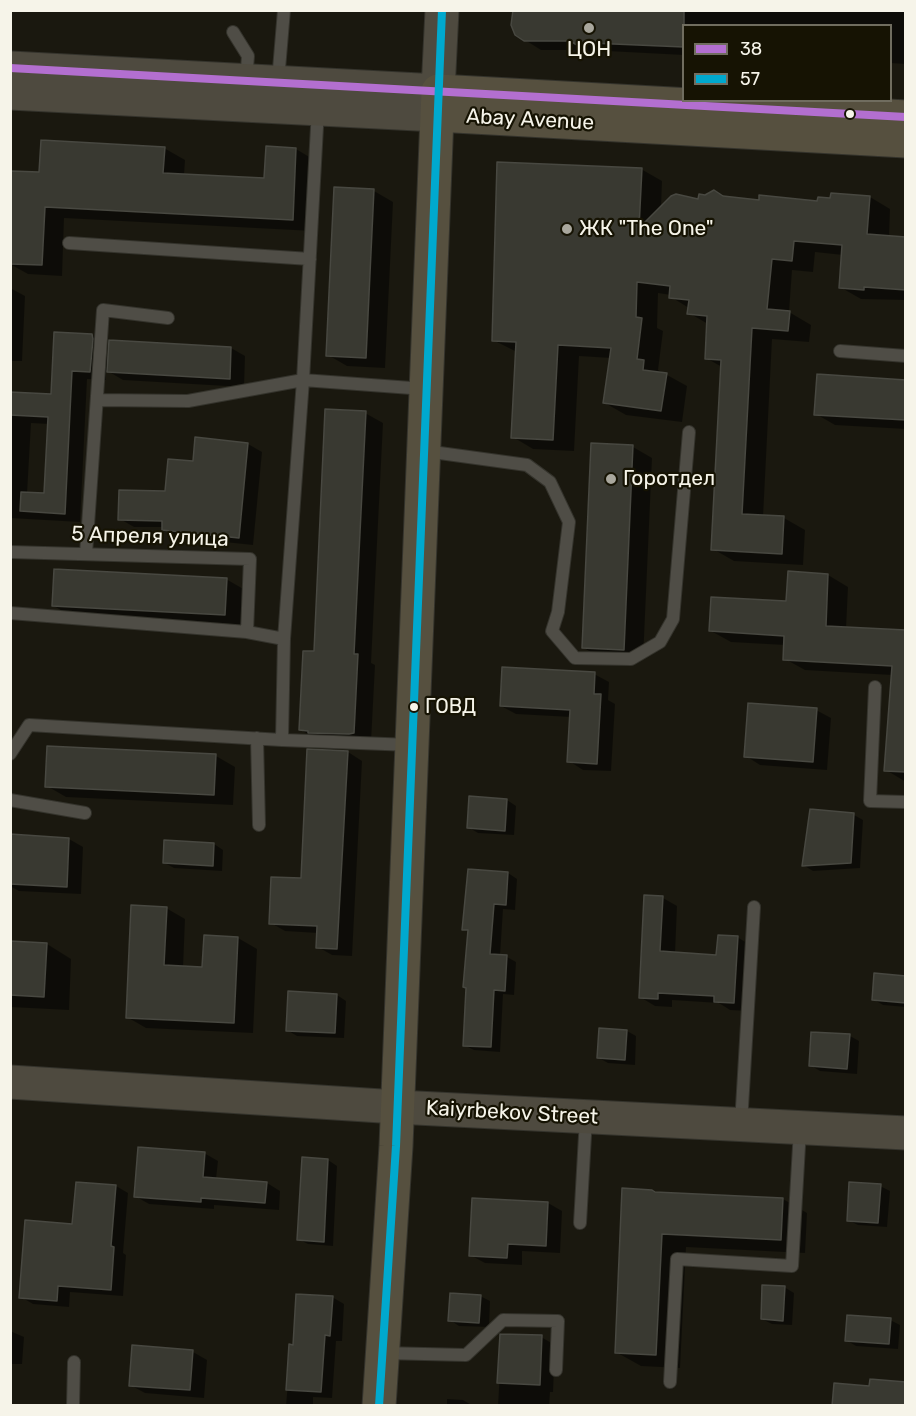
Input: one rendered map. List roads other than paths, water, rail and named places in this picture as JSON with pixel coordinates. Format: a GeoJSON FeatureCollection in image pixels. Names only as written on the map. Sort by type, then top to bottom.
{"type":"FeatureCollection","features":[{"type":"Feature","properties":{"kind":"main road"},"geometry":{"type":"LineString","coordinates":[[379,1406],[397,1107],[442,10]]}},
{"type":"Feature","properties":{"kind":"main road","name":"Abay Avenue"},"geometry":{"type":"LineString","coordinates":[[10,68],[278,83],[437,103],[906,141]]}},
{"type":"Feature","properties":{"kind":"main road","name":"Abay Avenue"},"geometry":{"type":"LineString","coordinates":[[10,93],[318,109],[437,103],[906,117]]}},
{"type":"Feature","properties":{"kind":"main road","name":"Kaiyrbekov Street"},"geometry":{"type":"LineString","coordinates":[[10,1082],[397,1107],[906,1133]]}},
{"type":"Feature","properties":{"kind":"lane"},"geometry":{"type":"LineString","coordinates":[[278,83],[284,10]]}},
{"type":"Feature","properties":{"kind":"lane"},"geometry":{"type":"LineString","coordinates":[[233,32],[248,56],[246,82]]}},
{"type":"Feature","properties":{"kind":"lane"},"geometry":{"type":"LineString","coordinates":[[282,740],[284,639],[303,380],[318,109]]}},
{"type":"Feature","properties":{"kind":"lane"},"geometry":{"type":"LineString","coordinates":[[69,243],[310,260]]}},
{"type":"Feature","properties":{"kind":"lane"},"geometry":{"type":"LineString","coordinates":[[86,554],[103,310],[168,318]]}},
{"type":"Feature","properties":{"kind":"lane"},"geometry":{"type":"LineString","coordinates":[[840,351],[906,356]]}},
{"type":"Feature","properties":{"kind":"lane"},"geometry":{"type":"LineString","coordinates":[[97,400],[188,401],[303,380],[426,389]]}},
{"type":"Feature","properties":{"kind":"lane"},"geometry":{"type":"LineString","coordinates":[[424,450],[527,465],[550,482],[569,522],[558,612],[552,631],[575,658],[631,659],[660,642],[673,620],[688,432]]}},
{"type":"Feature","properties":{"kind":"lane","name":"5 Апреля улица"},"geometry":{"type":"LineString","coordinates":[[10,552],[250,560],[248,632]]}},
{"type":"Feature","properties":{"kind":"lane"},"geometry":{"type":"LineString","coordinates":[[10,613],[248,632],[284,639]]}},
{"type":"Feature","properties":{"kind":"lane"},"geometry":{"type":"LineString","coordinates":[[875,687],[870,801],[906,802]]}},
{"type":"Feature","properties":{"kind":"lane"},"geometry":{"type":"LineString","coordinates":[[10,754],[29,725],[412,745]]}},
{"type":"Feature","properties":{"kind":"lane"},"geometry":{"type":"LineString","coordinates":[[257,738],[259,825]]}},
{"type":"Feature","properties":{"kind":"lane"},"geometry":{"type":"LineString","coordinates":[[10,800],[85,813]]}},
{"type":"Feature","properties":{"kind":"lane"},"geometry":{"type":"LineString","coordinates":[[741,1125],[754,907]]}},
{"type":"Feature","properties":{"kind":"lane"},"geometry":{"type":"LineString","coordinates":[[580,1223],[586,1117]]}},
{"type":"Feature","properties":{"kind":"lane"},"geometry":{"type":"LineString","coordinates":[[670,1382],[677,1259],[792,1266],[800,1128]]}},
{"type":"Feature","properties":{"kind":"lane"},"geometry":{"type":"LineString","coordinates":[[382,1353],[466,1355],[503,1320],[558,1321],[556,1370]]}},
{"type":"Feature","properties":{"kind":"lane"},"geometry":{"type":"LineString","coordinates":[[73,1406],[74,1362]]}},
{"type":"Feature","properties":{"kind":"place","name":"ЦОН"},"geometry":{"type":"Point","coordinates":[589,28]}},
{"type":"Feature","properties":{"kind":"place","name":"ЖК \"The One\""},"geometry":{"type":"Point","coordinates":[567,229]}},
{"type":"Feature","properties":{"kind":"place","name":"Горотдел"},"geometry":{"type":"Point","coordinates":[611,479]}},
{"type":"Feature","properties":{"kind":"place","name":"ГОВД"},"geometry":{"type":"Point","coordinates":[414,707]}}]}
